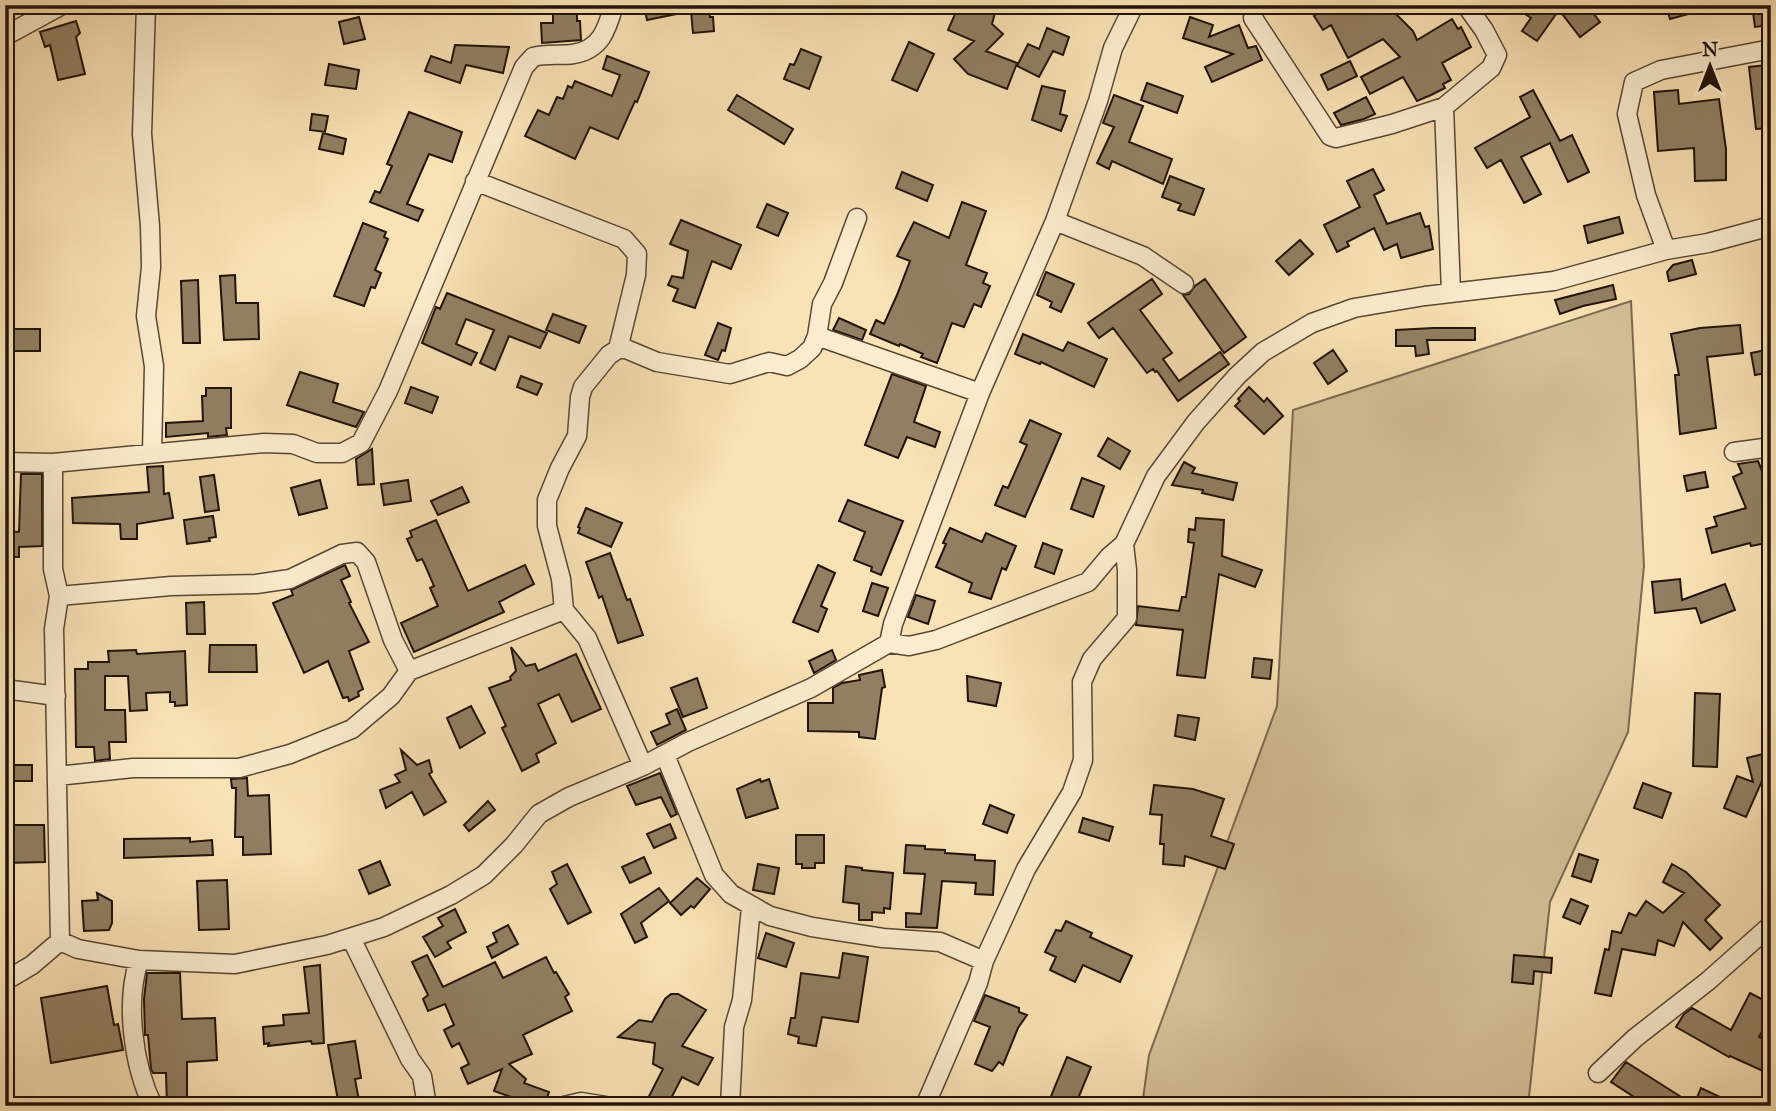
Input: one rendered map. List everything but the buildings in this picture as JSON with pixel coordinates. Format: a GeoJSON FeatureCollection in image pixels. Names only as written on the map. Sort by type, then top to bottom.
{"type":"FeatureCollection","features":[{"type":"Feature","properties":{"kind":"street"},"geometry":{"type":"LineString","coordinates":[[5,36],[62,5]]}},
{"type":"Feature","properties":{"kind":"street"},"geometry":{"type":"LineString","coordinates":[[146,5],[142,134],[151,267],[146,316],[155,366],[152,452]]}},
{"type":"Feature","properties":{"kind":"street"},"geometry":{"type":"LineString","coordinates":[[5,463],[53,463],[264,443],[293,444],[317,453],[342,453],[361,443],[388,391],[524,67],[533,57],[574,54],[600,42],[614,5]]}},
{"type":"Feature","properties":{"kind":"street"},"geometry":{"type":"LineString","coordinates":[[889,643],[892,624],[980,393],[1055,221],[1098,102],[1113,48],[1134,5]]}},
{"type":"Feature","properties":{"kind":"street"},"geometry":{"type":"LineString","coordinates":[[1253,18],[1330,136],[1336,138],[1444,107],[1491,68],[1497,55],[1484,30],[1466,5]]}},
{"type":"Feature","properties":{"kind":"street"},"geometry":{"type":"LineString","coordinates":[[1666,250],[1646,195],[1628,114],[1634,82],[1661,70],[1771,48]]}},
{"type":"Feature","properties":{"kind":"street"},"geometry":{"type":"LineString","coordinates":[[1444,107],[1451,293]]}},
{"type":"Feature","properties":{"kind":"street"},"geometry":{"type":"LineString","coordinates":[[475,181],[624,239],[637,254],[636,275],[618,349]]}},
{"type":"Feature","properties":{"kind":"street"},"geometry":{"type":"LineString","coordinates":[[643,766],[587,638],[564,610],[561,579],[547,526],[547,499],[552,483],[578,436],[583,387],[609,355],[618,349],[626,349],[657,362],[730,374],[769,362],[787,366],[800,359],[812,348],[817,336],[822,304],[833,283],[857,218]]}},
{"type":"Feature","properties":{"kind":"street"},"geometry":{"type":"LineString","coordinates":[[1055,221],[1143,256],[1184,284]]}},
{"type":"Feature","properties":{"kind":"street"},"geometry":{"type":"LineString","coordinates":[[60,941],[78,949],[139,960],[235,964],[327,945],[384,927],[484,875],[514,845],[539,814],[569,797],[643,766],[688,742],[811,688],[889,643],[909,646],[936,640],[1088,582],[1124,544],[1156,476],[1196,422],[1237,376],[1263,352],[1312,323],[1354,308],[1554,281],[1666,250],[1708,243],[1771,226]]}},
{"type":"Feature","properties":{"kind":"street"},"geometry":{"type":"LineString","coordinates":[[817,336],[980,393]]}},
{"type":"Feature","properties":{"kind":"street"},"geometry":{"type":"LineString","coordinates":[[1734,452],[1771,447]]}},
{"type":"Feature","properties":{"kind":"street"},"geometry":{"type":"LineString","coordinates":[[53,463],[53,569],[59,596],[54,629],[60,941]]}},
{"type":"Feature","properties":{"kind":"street"},"geometry":{"type":"LineString","coordinates":[[925,1106],[978,983],[984,961],[1026,869],[1072,792],[1083,760],[1082,682],[1092,659],[1127,618],[1124,544]]}},
{"type":"Feature","properties":{"kind":"street"},"geometry":{"type":"LineString","coordinates":[[59,596],[171,586],[257,584],[290,579],[342,554],[356,552],[366,562],[393,640],[409,671]]}},
{"type":"Feature","properties":{"kind":"street"},"geometry":{"type":"LineString","coordinates":[[57,776],[132,768],[239,768],[290,754],[352,729],[391,696],[409,671],[564,610]]}},
{"type":"Feature","properties":{"kind":"street"},"geometry":{"type":"LineString","coordinates":[[5,689],[56,696]]}},
{"type":"Feature","properties":{"kind":"street"},"geometry":{"type":"LineString","coordinates":[[665,755],[714,875],[731,894],[751,907],[770,916],[812,927],[883,938],[940,942],[984,961]]}},
{"type":"Feature","properties":{"kind":"street"},"geometry":{"type":"LineString","coordinates":[[730,1106],[734,1027],[742,1000],[751,907]]}},
{"type":"Feature","properties":{"kind":"street"},"geometry":{"type":"LineString","coordinates":[[1598,1073],[1635,1038],[1708,981],[1771,925]]}},
{"type":"Feature","properties":{"kind":"street"},"geometry":{"type":"LineString","coordinates":[[351,938],[410,1059],[422,1076],[427,1106]]}},
{"type":"Feature","properties":{"kind":"street"},"geometry":{"type":"LineString","coordinates":[[5,981],[32,965],[60,941]]}},
{"type":"Feature","properties":{"kind":"street"},"geometry":{"type":"LineString","coordinates":[[133,1106],[149,1098],[132,1020],[133,979],[139,960]]}},
{"type":"Feature","properties":{"kind":"street"},"geometry":{"type":"LineString","coordinates":[[564,1106],[581,1102],[606,1106]]}},
{"type":"Feature","properties":{"kind":"shaded area"},"geometry":{"type":"Polygon","coordinates":[[[1631,301],[1644,566],[1628,732],[1550,902],[1528,1106],[1142,1106],[1149,1055],[1277,706],[1293,410],[1631,301]]]}}]}
